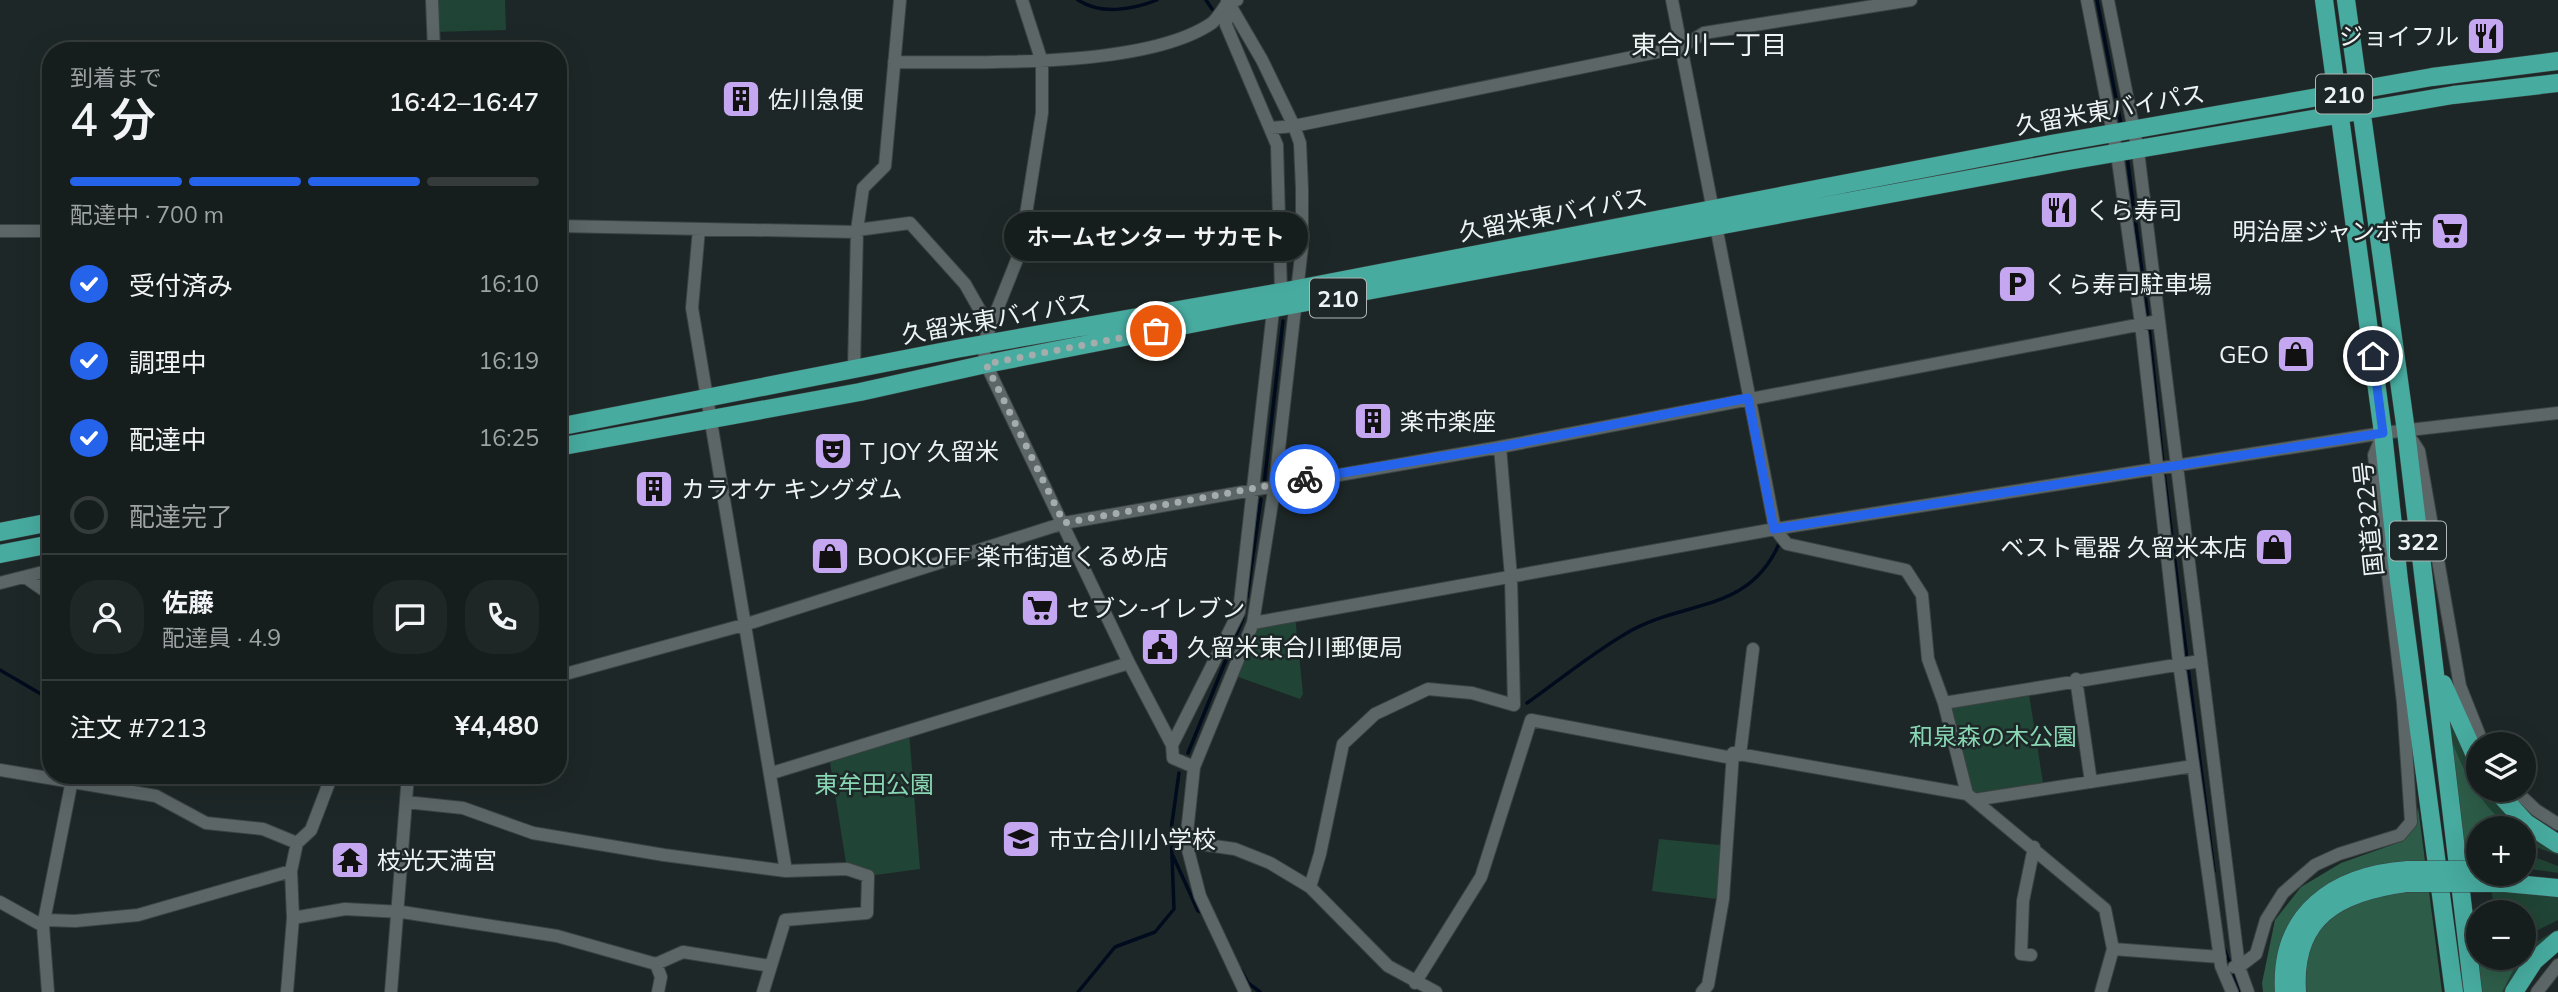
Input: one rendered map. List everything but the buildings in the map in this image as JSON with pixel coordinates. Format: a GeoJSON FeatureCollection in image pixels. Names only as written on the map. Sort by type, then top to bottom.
{"type":"FeatureCollection","features":[{"type":"Feature","properties":{"kind":"highway","name":"国道322号"},"geometry":{"type":"LineString","coordinates":[[2324,0],[2383,433],[2399,580],[2454,992]]}},
{"type":"Feature","properties":{"kind":"highway","name":"国道322号"},"geometry":{"type":"LineString","coordinates":[[2346,0],[2406,431],[2473,992]]}},
{"type":"Feature","properties":{"kind":"highway","name":"久留米東バイパス"},"geometry":{"type":"LineString","coordinates":[[567,445],[710,417],[860,392],[986,364],[1294,307],[2123,133],[2359,90],[2558,61]]}},
{"type":"Feature","properties":{"kind":"highway","name":"久留米東バイパス"},"geometry":{"type":"LineString","coordinates":[[567,425],[854,369],[987,337],[2127,152],[2363,109],[2558,83]]}},
{"type":"Feature","properties":{"kind":"highway"},"geometry":{"type":"LineString","coordinates":[[0,532],[42,524]]}},
{"type":"Feature","properties":{"kind":"highway"},"geometry":{"type":"LineString","coordinates":[[0,554],[42,546]]}},
{"type":"Feature","properties":{"kind":"highway"},"geometry":{"type":"LineString","coordinates":[[2430,633],[2446,696],[2466,737]]}},
{"type":"Feature","properties":{"kind":"highway"},"geometry":{"type":"LineString","coordinates":[[2507,802],[2526,823],[2558,844]]}},
{"type":"Feature","properties":{"kind":"highway"},"geometry":{"type":"LineString","coordinates":[[2297,992],[2296,957],[2316,918],[2367,888],[2407,876],[2466,871]]}},
{"type":"Feature","properties":{"kind":"highway"},"geometry":{"type":"LineString","coordinates":[[2284,992],[2283,961],[2296,925],[2312,908],[2337,889],[2364,878],[2384,872],[2558,888]]}},
{"type":"Feature","properties":{"kind":"highway"},"geometry":{"type":"LineString","coordinates":[[2536,874],[2558,877]]}},
{"type":"Feature","properties":{"kind":"highway"},"geometry":{"type":"LineString","coordinates":[[2514,992],[2534,961],[2558,940]]}},
{"type":"Feature","properties":{"kind":"highway"},"geometry":{"type":"LineString","coordinates":[[2446,992],[2447,944]]}},
{"type":"Feature","properties":{"kind":"street"},"geometry":{"type":"LineString","coordinates":[[432,0],[434,42]]}},
{"type":"Feature","properties":{"kind":"street"},"geometry":{"type":"LineString","coordinates":[[854,369],[857,231],[863,188],[885,166],[900,0]]}},
{"type":"Feature","properties":{"kind":"street"},"geometry":{"type":"LineString","coordinates":[[1022,0],[1042,62],[1042,113],[1020,252],[987,337],[986,364],[1129,663],[1172,745],[1173,758],[1194,767]]}},
{"type":"Feature","properties":{"kind":"street"},"geometry":{"type":"LineString","coordinates":[[1672,0],[1716,217],[1774,529],[1787,544],[1906,570],[1922,595],[1928,659],[1944,703],[1971,797],[2105,909],[2113,949],[2101,992]]}},
{"type":"Feature","properties":{"kind":"street"},"geometry":{"type":"LineString","coordinates":[[1271,127],[1294,126],[1682,47],[1704,33],[1845,6],[1911,0]]}},
{"type":"Feature","properties":{"kind":"street"},"geometry":{"type":"LineString","coordinates":[[2087,0],[2123,133],[2158,321],[2239,967],[2248,992]]}},
{"type":"Feature","properties":{"kind":"street"},"geometry":{"type":"LineString","coordinates":[[2108,0],[2127,152],[2141,324],[2179,663],[2221,962],[2232,992]]}},
{"type":"Feature","properties":{"kind":"street"},"geometry":{"type":"LineString","coordinates":[[894,62],[1042,62],[1169,41],[1216,18],[1231,1]]}},
{"type":"Feature","properties":{"kind":"street"},"geometry":{"type":"LineString","coordinates":[[1231,1],[1226,25],[1277,145],[1289,290],[1294,307],[1275,484],[1253,622],[1194,767],[1186,842],[1200,896],[1245,992]]}},
{"type":"Feature","properties":{"kind":"street"},"geometry":{"type":"LineString","coordinates":[[1172,745],[1239,612],[1273,311],[1289,290],[1302,247],[1300,143],[1231,1]]}},
{"type":"Feature","properties":{"kind":"street"},"geometry":{"type":"LineString","coordinates":[[567,226],[857,231],[910,223],[965,284],[987,337]]}},
{"type":"Feature","properties":{"kind":"street"},"geometry":{"type":"LineString","coordinates":[[699,229],[692,308],[772,773],[786,871]]}},
{"type":"Feature","properties":{"kind":"street"},"geometry":{"type":"LineString","coordinates":[[0,231],[42,231]]}},
{"type":"Feature","properties":{"kind":"street"},"geometry":{"type":"LineString","coordinates":[[567,674],[747,624],[1064,523],[1275,484],[1500,447],[2158,321]]}},
{"type":"Feature","properties":{"kind":"street"},"geometry":{"type":"LineString","coordinates":[[1253,622],[1774,529],[2157,467],[2175,467],[2383,433],[2558,413]]}},
{"type":"Feature","properties":{"kind":"street"},"geometry":{"type":"LineString","coordinates":[[2406,431],[2419,451],[2460,686],[2478,732]]}},
{"type":"Feature","properties":{"kind":"street"},"geometry":{"type":"LineString","coordinates":[[2239,967],[2256,954],[2266,920],[2283,893],[2315,865],[2339,854],[2400,835],[2410,822],[2404,758],[2403,703],[2374,455],[2383,433]]}},
{"type":"Feature","properties":{"kind":"street"},"geometry":{"type":"LineString","coordinates":[[1500,447],[1511,577],[1514,705]]}},
{"type":"Feature","properties":{"kind":"street"},"geometry":{"type":"LineString","coordinates":[[0,583],[42,573]]}},
{"type":"Feature","properties":{"kind":"street"},"geometry":{"type":"LineString","coordinates":[[25,578],[42,589]]}},
{"type":"Feature","properties":{"kind":"street"},"geometry":{"type":"LineString","coordinates":[[1702,992],[1708,985],[1723,899],[1736,757],[1753,649]]}},
{"type":"Feature","properties":{"kind":"street"},"geometry":{"type":"LineString","coordinates":[[1944,703],[2076,679],[2200,661]]}},
{"type":"Feature","properties":{"kind":"street"},"geometry":{"type":"LineString","coordinates":[[772,773],[1129,663]]}},
{"type":"Feature","properties":{"kind":"street"},"geometry":{"type":"LineString","coordinates":[[2076,679],[2091,782]]}},
{"type":"Feature","properties":{"kind":"street"},"geometry":{"type":"LineString","coordinates":[[1310,887],[1320,854],[1343,744],[1375,714],[1428,689],[1472,694],[1514,705],[1531,720],[1971,797],[2193,766]]}},
{"type":"Feature","properties":{"kind":"street"},"geometry":{"type":"LineString","coordinates":[[1415,983],[1481,877],[1531,720]]}},
{"type":"Feature","properties":{"kind":"street"},"geometry":{"type":"LineString","coordinates":[[0,771],[42,779]]}},
{"type":"Feature","properties":{"kind":"street"},"geometry":{"type":"LineString","coordinates":[[66,784],[156,796],[206,823],[262,829],[297,843]]}},
{"type":"Feature","properties":{"kind":"street"},"geometry":{"type":"LineString","coordinates":[[287,992],[293,918],[291,871],[297,843],[311,830],[329,784]]}},
{"type":"Feature","properties":{"kind":"street"},"geometry":{"type":"LineString","coordinates":[[391,992],[407,784]]}},
{"type":"Feature","properties":{"kind":"street"},"geometry":{"type":"LineString","coordinates":[[48,992],[45,923],[71,785]]}},
{"type":"Feature","properties":{"kind":"street"},"geometry":{"type":"LineString","coordinates":[[406,802],[463,808],[533,833],[786,871],[847,869],[868,876],[867,913],[785,920],[763,992]]}},
{"type":"Feature","properties":{"kind":"street"},"geometry":{"type":"LineString","coordinates":[[2528,802],[2558,824]]}},
{"type":"Feature","properties":{"kind":"street"},"geometry":{"type":"LineString","coordinates":[[1186,842],[1235,849],[1270,863],[1310,887],[1388,966],[1436,992]]}},
{"type":"Feature","properties":{"kind":"street"},"geometry":{"type":"LineString","coordinates":[[2031,956],[2021,954],[2023,901],[2034,847]]}},
{"type":"Feature","properties":{"kind":"street"},"geometry":{"type":"LineString","coordinates":[[0,902],[45,923],[138,915],[291,871]]}},
{"type":"Feature","properties":{"kind":"street"},"geometry":{"type":"LineString","coordinates":[[293,918],[345,909],[396,911],[556,936],[656,964],[683,952],[769,966]]}},
{"type":"Feature","properties":{"kind":"street"},"geometry":{"type":"LineString","coordinates":[[2113,949],[2221,962],[2239,967]]}},
{"type":"Feature","properties":{"kind":"street"},"geometry":{"type":"LineString","coordinates":[[656,964],[661,977],[658,992]]}},
{"type":"Feature","properties":{"kind":"street"},"geometry":{"type":"LineString","coordinates":[[2537,992],[2558,965]]}},
{"type":"Feature","properties":{"kind":"green space"},"geometry":{"type":"Polygon","coordinates":[[[432,0],[505,0],[506,30],[434,32],[432,0]]]}},
{"type":"Feature","properties":{"kind":"green space"},"geometry":{"type":"Polygon","coordinates":[[[1295,616],[1303,694],[1300,699],[1230,674],[1253,623],[1295,616]]]}},
{"type":"Feature","properties":{"kind":"green space","name":"和泉森の木公園"},"geometry":{"type":"Polygon","coordinates":[[[2028,688],[2044,789],[1974,800],[1944,703],[2028,688]]]}},
{"type":"Feature","properties":{"kind":"green space"},"geometry":{"type":"Polygon","coordinates":[[[2446,710],[2466,752],[2466,802],[2503,802],[2519,816],[2466,816],[2466,838],[2446,710]]]}},
{"type":"Feature","properties":{"kind":"green space","name":"東牟田公園"},"geometry":{"type":"Polygon","coordinates":[[[909,731],[920,869],[868,876],[847,869],[829,756],[909,731]]]}},
{"type":"Feature","properties":{"kind":"green space"},"geometry":{"type":"Polygon","coordinates":[[[2449,733],[2466,772],[2466,802],[2484,802],[2496,816],[2466,816],[2464,850],[2449,733]]]}},
{"type":"Feature","properties":{"kind":"green space"},"geometry":{"type":"Polygon","coordinates":[[[2418,807],[2442,992],[2263,992],[2262,983],[2275,920],[2301,887],[2341,863],[2403,841],[2415,827],[2418,807]]]}},
{"type":"Feature","properties":{"kind":"green space"},"geometry":{"type":"Polygon","coordinates":[[[2536,831],[2558,850],[2558,855],[2536,847],[2536,831]]]}},
{"type":"Feature","properties":{"kind":"green space"},"geometry":{"type":"Polygon","coordinates":[[[1659,839],[1720,845],[1717,899],[1652,891],[1659,839]]]}},
{"type":"Feature","properties":{"kind":"green space"},"geometry":{"type":"Polygon","coordinates":[[[2536,858],[2558,866],[2558,873],[2536,870],[2536,858]]]}},
{"type":"Feature","properties":{"kind":"green space"},"geometry":{"type":"Polygon","coordinates":[[[2491,889],[2558,894],[2558,920],[2536,931],[2536,900],[2493,900],[2491,889]]]}},
{"type":"Feature","properties":{"kind":"green space"},"geometry":{"type":"Polygon","coordinates":[[[2558,929],[2558,933],[2536,961],[2536,942],[2558,929]]]}},
{"type":"Feature","properties":{"kind":"green space"},"geometry":{"type":"Polygon","coordinates":[[[2478,970],[2529,970],[2511,992],[2481,992],[2478,970]]]}},
{"type":"Feature","properties":{"kind":"green space"},"geometry":{"type":"Polygon","coordinates":[[[2478,970],[2513,970],[2502,992],[2482,992],[2478,970]]]}},
{"type":"Feature","properties":{"kind":"waterway"},"geometry":{"type":"LineString","coordinates":[[1078,0],[1087,5],[1107,9],[1137,6],[1157,0]]}},
{"type":"Feature","properties":{"kind":"waterway"},"geometry":{"type":"LineString","coordinates":[[1206,0],[1212,9]]}},
{"type":"Feature","properties":{"kind":"waterway"},"geometry":{"type":"LineString","coordinates":[[2097,0],[2121,124]]}},
{"type":"Feature","properties":{"kind":"waterway"},"geometry":{"type":"LineString","coordinates":[[2127,156],[2148,318]]}},
{"type":"Feature","properties":{"kind":"waterway"},"geometry":{"type":"LineString","coordinates":[[1264,485],[1283,321]]}},
{"type":"Feature","properties":{"kind":"waterway"},"geometry":{"type":"LineString","coordinates":[[2149,326],[2163,464]]}},
{"type":"Feature","properties":{"kind":"waterway"},"geometry":{"type":"LineString","coordinates":[[2164,472],[2187,659]]}},
{"type":"Feature","properties":{"kind":"waterway"},"geometry":{"type":"LineString","coordinates":[[1247,597],[1261,499]]}},
{"type":"Feature","properties":{"kind":"waterway"},"geometry":{"type":"LineString","coordinates":[[1527,703],[1632,630],[1653,620],[1734,593],[1751,582],[1766,566],[1779,544]]}},
{"type":"Feature","properties":{"kind":"waterway"},"geometry":{"type":"LineString","coordinates":[[1188,753],[1243,618]]}},
{"type":"Feature","properties":{"kind":"waterway"},"geometry":{"type":"LineString","coordinates":[[2188,667],[2214,871]]}},
{"type":"Feature","properties":{"kind":"waterway"},"geometry":{"type":"LineString","coordinates":[[0,670],[42,694]]}},
{"type":"Feature","properties":{"kind":"waterway"},"geometry":{"type":"LineString","coordinates":[[1078,992],[1115,947],[1155,932],[1174,909],[1171,830],[1179,773]]}},
{"type":"Feature","properties":{"kind":"waterway"},"geometry":{"type":"LineString","coordinates":[[1173,856],[1198,911],[1203,913]]}},
{"type":"Feature","properties":{"kind":"waterway"},"geometry":{"type":"LineString","coordinates":[[2224,948],[2240,992]]}},
{"type":"Feature","properties":{"kind":"waterway"},"geometry":{"type":"LineString","coordinates":[[1241,970],[1248,983],[1260,992]]}},
{"type":"Feature","properties":{"kind":"way so far"},"geometry":{"type":"LineString","coordinates":[[1156,331],[986,364],[1064,523],[1305,479]]}},
{"type":"Feature","properties":{"kind":"place","name":"ジョイフル"},"geometry":{"type":"Point","coordinates":[2486,36]}},
{"type":"Feature","properties":{"kind":"place","name":"佐川急便"},"geometry":{"type":"Point","coordinates":[741,99]}},
{"type":"Feature","properties":{"kind":"place","name":"くら寿司"},"geometry":{"type":"Point","coordinates":[2059,210]}},
{"type":"Feature","properties":{"kind":"place","name":"明治屋ジャンボ市"},"geometry":{"type":"Point","coordinates":[2450,231]}},
{"type":"Feature","properties":{"kind":"place","name":"くら寿司駐車場"},"geometry":{"type":"Point","coordinates":[2017,284]}},
{"type":"Feature","properties":{"kind":"place","name":"ホームセンター サカモト"},"geometry":{"type":"Point","coordinates":[1156,331]}},
{"type":"Feature","properties":{"kind":"place","name":"GEO"},"geometry":{"type":"Point","coordinates":[2296,354]}},
{"type":"Feature","properties":{"kind":"place","name":"楽市楽座"},"geometry":{"type":"Point","coordinates":[1373,421]}},
{"type":"Feature","properties":{"kind":"place","name":"T JOY 久留米"},"geometry":{"type":"Point","coordinates":[833,451]}},
{"type":"Feature","properties":{"kind":"place","name":"カラオケ キングダム"},"geometry":{"type":"Point","coordinates":[654,489]}},
{"type":"Feature","properties":{"kind":"place","name":"ベスト電器 久留米本店"},"geometry":{"type":"Point","coordinates":[2274,547]}},
{"type":"Feature","properties":{"kind":"place","name":"BOOKOFF 楽市街道くるめ店"},"geometry":{"type":"Point","coordinates":[830,556]}},
{"type":"Feature","properties":{"kind":"place","name":"セブン-イレブン"},"geometry":{"type":"Point","coordinates":[1040,608]}},
{"type":"Feature","properties":{"kind":"place","name":"久留米東合川郵便局"},"geometry":{"type":"Point","coordinates":[1160,647]}},
{"type":"Feature","properties":{"kind":"place","name":"市立合川小学校"},"geometry":{"type":"Point","coordinates":[1021,839]}},
{"type":"Feature","properties":{"kind":"place","name":"枝光天満宮"},"geometry":{"type":"Point","coordinates":[350,860]}},
{"type":"Feature","properties":{"kind":"district","name":"東合川一丁目"},"geometry":{"type":"Point","coordinates":[1709,44]}},
{"type":"Feature","properties":{"kind":"route"},"geometry":{"type":"LineString","coordinates":[[1305,479],[1500,447],[1748,398],[1774,529],[2383,433],[2373,356]]}}]}
